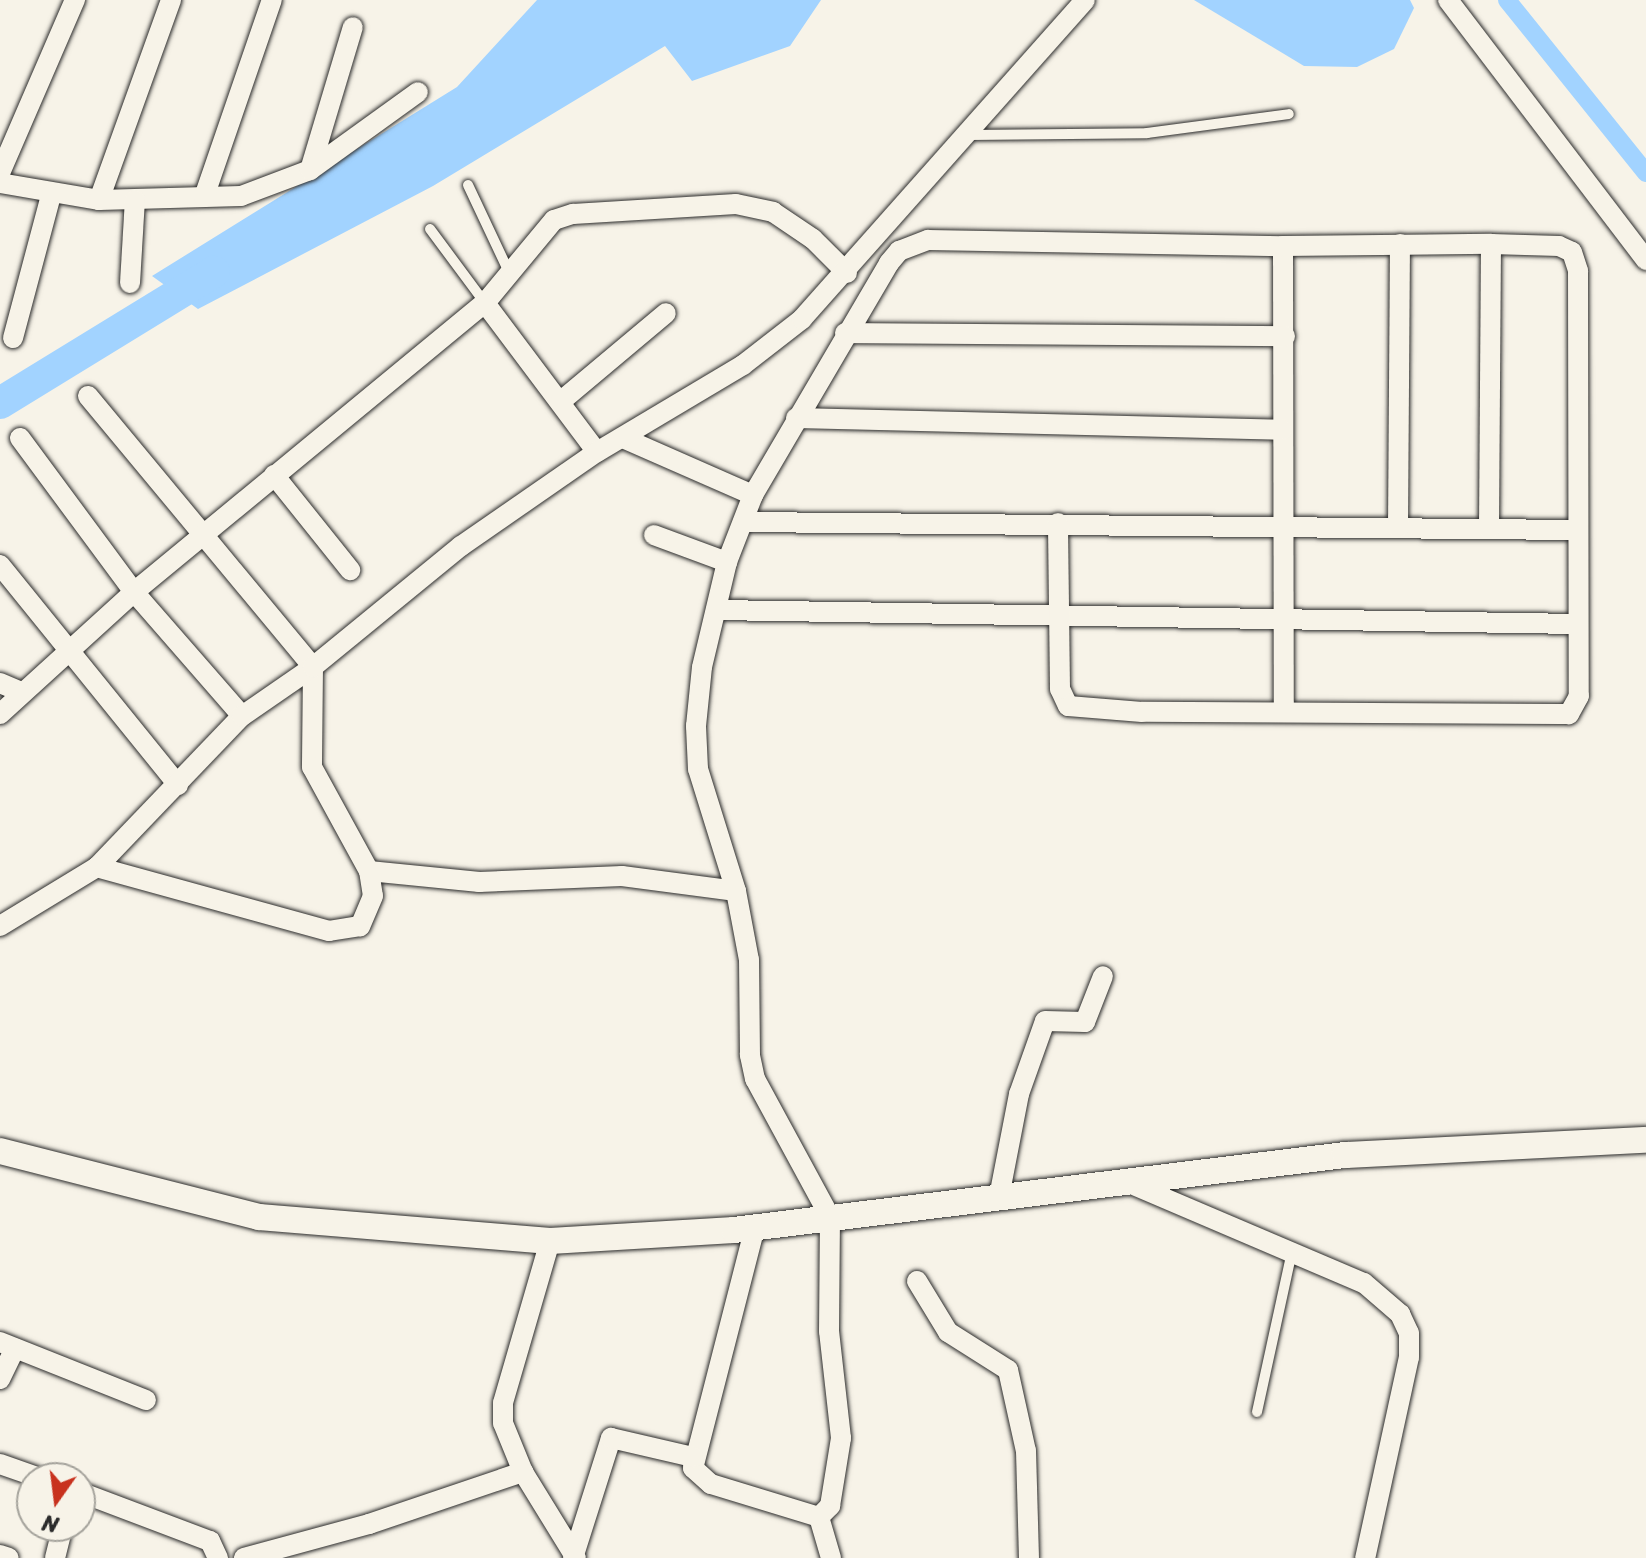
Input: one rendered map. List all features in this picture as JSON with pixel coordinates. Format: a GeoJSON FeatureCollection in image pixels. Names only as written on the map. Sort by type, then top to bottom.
{"type":"FeatureCollection","features":[{"type":"Feature","properties":{"kind":"street"},"geometry":{"type":"LineString","coordinates":[[0,173],[75,0]]}},
{"type":"Feature","properties":{"kind":"street"},"geometry":{"type":"LineString","coordinates":[[99,200],[171,0]]}},
{"type":"Feature","properties":{"kind":"street"},"geometry":{"type":"LineString","coordinates":[[204,197],[272,0]]}},
{"type":"Feature","properties":{"kind":"street"},"geometry":{"type":"LineString","coordinates":[[0,926],[97,867],[242,716],[313,667],[461,546],[597,452],[743,365],[845,276],[1085,0]]}},
{"type":"Feature","properties":{"kind":"street"},"geometry":{"type":"LineString","coordinates":[[1448,0],[1646,260]]}},
{"type":"Feature","properties":{"kind":"street"},"geometry":{"type":"LineString","coordinates":[[310,170],[353,27]]}},
{"type":"Feature","properties":{"kind":"street"},"geometry":{"type":"LineString","coordinates":[[0,183],[51,195],[99,200],[258,192],[310,170],[418,92]]}},
{"type":"Feature","properties":{"kind":"street"},"geometry":{"type":"LineString","coordinates":[[13,338],[51,195]]}},
{"type":"Feature","properties":{"kind":"street"},"geometry":{"type":"LineString","coordinates":[[130,283],[135,200]]}},
{"type":"Feature","properties":{"kind":"street"},"geometry":{"type":"LineString","coordinates":[[0,714],[19,691],[134,592],[485,303],[540,231],[564,217],[736,204],[773,212],[813,239],[845,276],[867,295]]}},
{"type":"Feature","properties":{"kind":"street"},"geometry":{"type":"LineString","coordinates":[[819,1517],[830,1506],[841,1438],[829,1331],[830,1217],[755,1079],[750,1055],[749,960],[736,891],[698,769],[702,667],[727,562],[753,495],[867,295],[899,251],[928,240],[1283,246],[1559,246],[1576,260],[1579,696],[1569,714],[1081,711],[1068,706],[1060,689],[1058,523]]}},
{"type":"Feature","properties":{"kind":"street"},"geometry":{"type":"LineString","coordinates":[[1398,528],[1400,244]]}},
{"type":"Feature","properties":{"kind":"street"},"geometry":{"type":"LineString","coordinates":[[1489,529],[1491,244]]}},
{"type":"Feature","properties":{"kind":"street"},"geometry":{"type":"LineString","coordinates":[[1283,246],[1284,712]]}},
{"type":"Feature","properties":{"kind":"street"},"geometry":{"type":"LineString","coordinates":[[485,303],[597,452]]}},
{"type":"Feature","properties":{"kind":"street"},"geometry":{"type":"LineString","coordinates":[[560,402],[666,313]]}},
{"type":"Feature","properties":{"kind":"street"},"geometry":{"type":"LineString","coordinates":[[845,333],[1285,336]]}},
{"type":"Feature","properties":{"kind":"street"},"geometry":{"type":"LineString","coordinates":[[88,396],[206,533],[313,667],[312,767],[369,871],[370,911],[360,926],[338,931],[97,867]]}},
{"type":"Feature","properties":{"kind":"street"},"geometry":{"type":"LineString","coordinates":[[796,418],[1282,430]]}},
{"type":"Feature","properties":{"kind":"street"},"geometry":{"type":"LineString","coordinates":[[20,438],[134,592],[242,716]]}},
{"type":"Feature","properties":{"kind":"street"},"geometry":{"type":"LineString","coordinates":[[623,438],[753,495]]}},
{"type":"Feature","properties":{"kind":"street"},"geometry":{"type":"LineString","coordinates":[[274,475],[350,570]]}},
{"type":"Feature","properties":{"kind":"street"},"geometry":{"type":"LineString","coordinates":[[743,522],[1576,530]]}},
{"type":"Feature","properties":{"kind":"street"},"geometry":{"type":"LineString","coordinates":[[654,535],[727,562]]}},
{"type":"Feature","properties":{"kind":"street"},"geometry":{"type":"LineString","coordinates":[[0,565],[66,653],[178,785]]}},
{"type":"Feature","properties":{"kind":"street"},"geometry":{"type":"LineString","coordinates":[[716,610],[1577,624]]}},
{"type":"Feature","properties":{"kind":"street"},"geometry":{"type":"LineString","coordinates":[[0,683],[19,691]]}},
{"type":"Feature","properties":{"kind":"street"},"geometry":{"type":"LineString","coordinates":[[369,871],[479,882],[622,876],[736,891]]}},
{"type":"Feature","properties":{"kind":"street"},"geometry":{"type":"LineString","coordinates":[[999,1197],[1019,1094],[1045,1021],[1085,1022],[1103,976]]}},
{"type":"Feature","properties":{"kind":"street"},"geometry":{"type":"LineString","coordinates":[[0,1151],[259,1217],[550,1241],[755,1227],[1345,1155],[1646,1140]]}},
{"type":"Feature","properties":{"kind":"street"},"geometry":{"type":"LineString","coordinates":[[1129,1183],[1292,1252],[1384,1296],[1409,1333],[1409,1357],[1365,1558]]}},
{"type":"Feature","properties":{"kind":"street"},"geometry":{"type":"LineString","coordinates":[[755,1227],[693,1457],[698,1478],[819,1517]]}},
{"type":"Feature","properties":{"kind":"street"},"geometry":{"type":"LineString","coordinates":[[550,1241],[503,1403],[507,1440],[575,1558]]}},
{"type":"Feature","properties":{"kind":"street"},"geometry":{"type":"LineString","coordinates":[[917,1281],[948,1332],[1008,1370],[1025,1436],[1029,1558]]}},
{"type":"Feature","properties":{"kind":"street"},"geometry":{"type":"LineString","coordinates":[[0,1379],[7,1345],[146,1400]]}},
{"type":"Feature","properties":{"kind":"street"},"geometry":{"type":"LineString","coordinates":[[575,1558],[611,1438],[693,1457]]}},
{"type":"Feature","properties":{"kind":"street"},"geometry":{"type":"LineString","coordinates":[[244,1558],[369,1524],[523,1472]]}},
{"type":"Feature","properties":{"kind":"street"},"geometry":{"type":"LineString","coordinates":[[96,1498],[210,1541],[218,1558]]}},
{"type":"Feature","properties":{"kind":"street"},"geometry":{"type":"LineString","coordinates":[[819,1517],[831,1558]]}},
{"type":"Feature","properties":{"kind":"street"},"geometry":{"type":"LineString","coordinates":[[0,1555],[9,1558]]}},
{"type":"Feature","properties":{"kind":"lane"},"geometry":{"type":"LineString","coordinates":[[965,135],[1147,133],[1289,114]]}},
{"type":"Feature","properties":{"kind":"lane"},"geometry":{"type":"LineString","coordinates":[[468,185],[509,272]]}},
{"type":"Feature","properties":{"kind":"lane"},"geometry":{"type":"LineString","coordinates":[[430,229],[485,303]]}},
{"type":"Feature","properties":{"kind":"lane"},"geometry":{"type":"LineString","coordinates":[[1257,1412],[1292,1252]]}},
{"type":"Feature","properties":{"kind":"water"},"geometry":{"type":"Polygon","coordinates":[[[537,0],[821,0],[790,46],[692,81],[665,46],[433,186],[198,309],[152,276],[457,87],[537,0]]]}},
{"type":"Feature","properties":{"kind":"water"},"geometry":{"type":"Polygon","coordinates":[[[1194,0],[1410,0],[1414,8],[1394,49],[1357,67],[1304,66],[1194,0]]]}},
{"type":"Feature","properties":{"kind":"waterway"},"geometry":{"type":"LineString","coordinates":[[1507,0],[1646,173]]}},
{"type":"Feature","properties":{"kind":"waterway"},"geometry":{"type":"LineString","coordinates":[[0,403],[214,272]]}}]}
